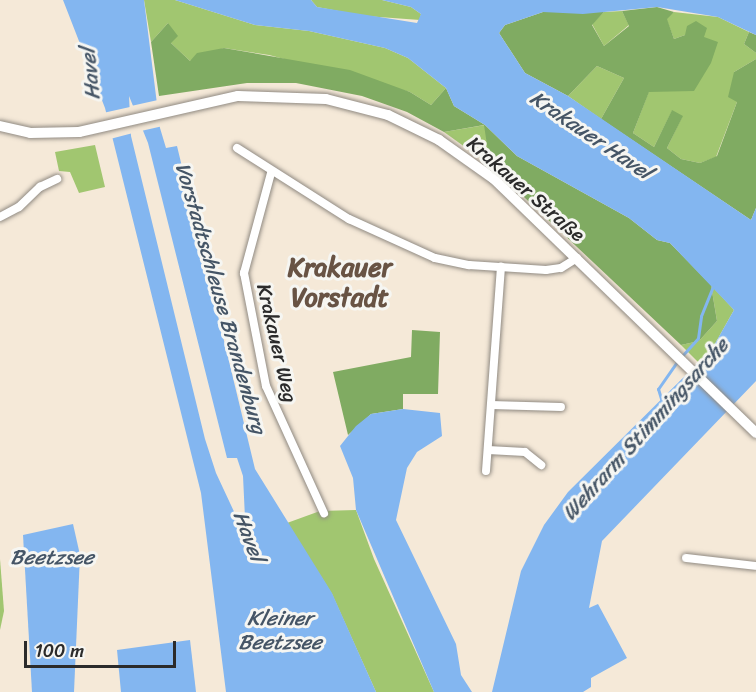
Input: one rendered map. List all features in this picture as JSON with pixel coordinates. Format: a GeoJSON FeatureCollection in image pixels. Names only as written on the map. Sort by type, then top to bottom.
{"type":"FeatureCollection","features":[{"type":"Feature","properties":{"kind":"main road","name":"Krakauer Straße"},"geometry":{"type":"LineString","coordinates":[[0,126],[38,134],[83,131],[238,96],[295,95],[357,105],[388,115],[467,157],[577,258],[737,417],[756,433]]}},
{"type":"Feature","properties":{"kind":"street"},"geometry":{"type":"LineString","coordinates":[[237,148],[271,173],[403,247],[435,258],[501,267],[546,270],[561,268],[577,258]]}},
{"type":"Feature","properties":{"kind":"street","name":"Krakauer Weg"},"geometry":{"type":"LineString","coordinates":[[271,173],[244,273],[266,386],[324,513]]}},
{"type":"Feature","properties":{"kind":"street"},"geometry":{"type":"LineString","coordinates":[[0,217],[19,207],[40,187],[57,179]]}},
{"type":"Feature","properties":{"kind":"street"},"geometry":{"type":"LineString","coordinates":[[486,471],[501,267]]}},
{"type":"Feature","properties":{"kind":"street"},"geometry":{"type":"LineString","coordinates":[[491,405],[561,407]]}},
{"type":"Feature","properties":{"kind":"street"},"geometry":{"type":"LineString","coordinates":[[488,450],[525,452],[541,465]]}},
{"type":"Feature","properties":{"kind":"street"},"geometry":{"type":"LineString","coordinates":[[686,558],[756,566]]}},
{"type":"Feature","properties":{"kind":"green space"},"geometry":{"type":"Polygon","coordinates":[[[144,0],[175,0],[255,25],[309,31],[385,48],[408,58],[446,88],[431,105],[410,92],[269,55],[224,48],[190,61],[171,43],[168,23],[151,42],[144,0]]]}},
{"type":"Feature","properties":{"kind":"green space"},"geometry":{"type":"Polygon","coordinates":[[[311,0],[382,0],[411,7],[421,14],[420,20],[365,16],[317,7],[311,0]]]}},
{"type":"Feature","properties":{"kind":"green space"},"geometry":{"type":"Polygon","coordinates":[[[657,7],[674,12],[667,19],[674,39],[685,35],[687,26],[696,21],[707,28],[704,37],[718,42],[711,63],[694,91],[649,92],[633,133],[654,147],[672,110],[683,116],[667,148],[681,159],[700,163],[717,156],[737,102],[728,97],[734,72],[756,59],[756,208],[751,220],[601,119],[624,78],[597,66],[568,96],[525,73],[499,33],[505,25],[543,12],[604,12],[592,25],[604,46],[629,26],[622,11],[657,7]]]}},
{"type":"Feature","properties":{"kind":"green space"},"geometry":{"type":"Polygon","coordinates":[[[622,11],[629,25],[604,46],[592,24],[604,12],[622,11]]]}},
{"type":"Feature","properties":{"kind":"green space"},"geometry":{"type":"Polygon","coordinates":[[[674,12],[718,17],[749,32],[744,44],[756,53],[756,59],[734,72],[737,102],[716,157],[700,163],[681,159],[667,148],[682,117],[672,111],[654,147],[633,133],[649,91],[694,91],[685,35],[674,39],[666,18],[674,12]]]}},
{"type":"Feature","properties":{"kind":"green space"},"geometry":{"type":"Polygon","coordinates":[[[168,23],[178,36],[171,43],[190,61],[197,53],[224,48],[350,70],[410,92],[431,105],[446,88],[454,106],[485,125],[517,156],[629,218],[657,240],[670,243],[711,285],[717,321],[699,341],[681,345],[490,165],[484,125],[444,132],[407,112],[362,96],[296,83],[247,83],[159,96],[151,42],[168,23]]]}},
{"type":"Feature","properties":{"kind":"green space"},"geometry":{"type":"Polygon","coordinates":[[[749,32],[756,35],[756,53],[744,44],[749,32]]]}},
{"type":"Feature","properties":{"kind":"green space"},"geometry":{"type":"Polygon","coordinates":[[[597,66],[624,78],[601,119],[568,96],[597,66]]]}},
{"type":"Feature","properties":{"kind":"green space"},"geometry":{"type":"Polygon","coordinates":[[[485,125],[490,165],[444,132],[485,125]]]}},
{"type":"Feature","properties":{"kind":"green space"},"geometry":{"type":"Polygon","coordinates":[[[95,145],[105,187],[79,193],[70,172],[59,171],[55,152],[95,145]]]}},
{"type":"Feature","properties":{"kind":"green space"},"geometry":{"type":"Polygon","coordinates":[[[711,285],[734,310],[712,349],[698,362],[681,345],[699,341],[717,321],[711,285]]]}},
{"type":"Feature","properties":{"kind":"green space"},"geometry":{"type":"Polygon","coordinates":[[[412,330],[440,332],[438,394],[403,394],[403,409],[371,414],[348,435],[333,372],[411,357],[412,330]]]}},
{"type":"Feature","properties":{"kind":"green space"},"geometry":{"type":"Polygon","coordinates":[[[356,510],[374,559],[434,692],[376,692],[332,594],[287,523],[320,511],[356,510]]]}},
{"type":"Feature","properties":{"kind":"green space"},"geometry":{"type":"Polygon","coordinates":[[[0,559],[4,611],[0,630],[0,559]]]}},
{"type":"Feature","properties":{"kind":"water"},"geometry":{"type":"Polygon","coordinates":[[[63,0],[144,0],[160,128],[166,148],[177,146],[255,469],[332,593],[376,692],[226,692],[201,493],[105,108],[63,0]],[[129,96],[131,136],[205,439],[216,473],[237,518],[242,521],[245,518],[243,476],[237,458],[227,458],[148,143],[129,96]]]}},
{"type":"Feature","properties":{"kind":"water"},"geometry":{"type":"Polygon","coordinates":[[[175,0],[311,0],[317,7],[417,23],[421,14],[411,7],[382,0],[756,0],[756,35],[718,17],[657,7],[583,14],[543,12],[505,25],[499,33],[525,73],[568,96],[751,220],[756,208],[756,381],[602,541],[589,608],[598,604],[627,658],[591,678],[591,687],[583,692],[492,692],[521,571],[544,525],[568,492],[712,349],[734,310],[670,243],[657,240],[629,218],[517,156],[485,125],[454,106],[446,88],[408,58],[385,48],[309,31],[255,25],[175,0]]]}},
{"type":"Feature","properties":{"kind":"water"},"geometry":{"type":"Polygon","coordinates":[[[403,409],[440,413],[442,436],[417,452],[407,468],[396,520],[456,644],[461,675],[472,692],[434,692],[356,510],[353,478],[340,446],[356,426],[371,414],[403,409]]]}},
{"type":"Feature","properties":{"kind":"water","name":"Beetzsee"},"geometry":{"type":"Polygon","coordinates":[[[73,524],[80,555],[74,692],[32,692],[23,535],[73,524]]]}},
{"type":"Feature","properties":{"kind":"water"},"geometry":{"type":"Polygon","coordinates":[[[190,640],[196,692],[121,692],[117,650],[190,640]]]}},
{"type":"Feature","properties":{"kind":"pier"},"geometry":{"type":"Polygon","coordinates":[[[158,100],[163,126],[141,131],[131,106],[158,100]]]}},
{"type":"Feature","properties":{"kind":"pier"},"geometry":{"type":"Polygon","coordinates":[[[130,107],[133,133],[110,139],[103,113],[130,107]]]}},
{"type":"Feature","properties":{"kind":"waterway","name":"Wehrarm Stimmingsarche"},"geometry":{"type":"LineString","coordinates":[[681,357],[698,338],[701,316],[714,283]]}},
{"type":"Feature","properties":{"kind":"waterway","name":"Wehrarm Stimmingsarche"},"geometry":{"type":"LineString","coordinates":[[663,405],[658,389],[677,362]]}},
{"type":"Feature","properties":{"kind":"district","name":"Krakauer Vorstadt"},"geometry":{"type":"Point","coordinates":[340,283]}},
{"type":"Feature","properties":{"kind":"water label","name":"Havel"},"geometry":{"type":"Point","coordinates":[90,74]}},
{"type":"Feature","properties":{"kind":"water label","name":"Krakauer Havel"},"geometry":{"type":"Point","coordinates":[591,135]}},
{"type":"Feature","properties":{"kind":"water label","name":"Vorstadtschleuse Brandenburg"},"geometry":{"type":"Point","coordinates":[221,298]}},
{"type":"Feature","properties":{"kind":"water label","name":"Havel"},"geometry":{"type":"Point","coordinates":[249,536]}},
{"type":"Feature","properties":{"kind":"water label","name":"Kleiner Beetzsee"},"geometry":{"type":"Point","coordinates":[280,630]}}]}
